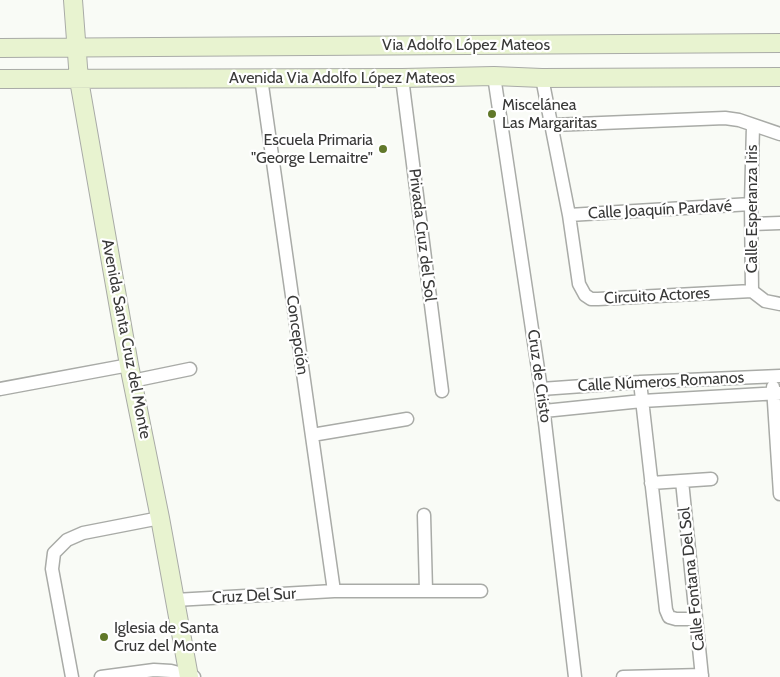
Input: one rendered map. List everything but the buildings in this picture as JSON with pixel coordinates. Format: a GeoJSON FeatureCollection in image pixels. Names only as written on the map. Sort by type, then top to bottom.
{"type":"FeatureCollection","features":[{"type":"Feature","properties":{"kind":"main road","name":"Avenida Santa Cruz del Monte"},"geometry":{"type":"LineString","coordinates":[[73,0],[78,80],[131,373],[190,676]]}},
{"type":"Feature","properties":{"kind":"main road","name":"Via Adolfo López Mateos"},"geometry":{"type":"LineString","coordinates":[[76,47],[780,43]]}},
{"type":"Feature","properties":{"kind":"main road"},"geometry":{"type":"LineString","coordinates":[[0,48],[76,47]]}},
{"type":"Feature","properties":{"kind":"main road","name":"Avenida Via Adolfo López Mateos"},"geometry":{"type":"LineString","coordinates":[[0,79],[494,76],[542,78],[780,77]]}},
{"type":"Feature","properties":{"kind":"street","name":"Cruz de Cristo"},"geometry":{"type":"LineString","coordinates":[[494,76],[541,389],[576,677]]}},
{"type":"Feature","properties":{"kind":"street","name":"Concepción"},"geometry":{"type":"LineString","coordinates":[[261,78],[334,592]]}},
{"type":"Feature","properties":{"kind":"street","name":"Privada Cruz del Sol"},"geometry":{"type":"LineString","coordinates":[[402,78],[442,391]]}},
{"type":"Feature","properties":{"kind":"street","name":"Circuito Actores"},"geometry":{"type":"LineString","coordinates":[[542,78],[581,290],[591,299],[752,291]]}},
{"type":"Feature","properties":{"kind":"street"},"geometry":{"type":"LineString","coordinates":[[552,125],[725,118],[739,120],[780,134]]}},
{"type":"Feature","properties":{"kind":"street","name":"Calle Esperanza Iris"},"geometry":{"type":"LineString","coordinates":[[752,291],[751,204],[753,126]]}},
{"type":"Feature","properties":{"kind":"street","name":"Calle Joaquín Pardavé"},"geometry":{"type":"LineString","coordinates":[[568,215],[751,204]]}},
{"type":"Feature","properties":{"kind":"street"},"geometry":{"type":"LineString","coordinates":[[752,224],[780,223]]}},
{"type":"Feature","properties":{"kind":"street"},"geometry":{"type":"LineString","coordinates":[[752,291],[765,301],[780,304]]}},
{"type":"Feature","properties":{"kind":"street"},"geometry":{"type":"LineString","coordinates":[[0,389],[131,373],[190,369]]}},
{"type":"Feature","properties":{"kind":"street","name":"Calle Números Romanos"},"geometry":{"type":"LineString","coordinates":[[541,389],[640,382],[776,376]]}},
{"type":"Feature","properties":{"kind":"street"},"geometry":{"type":"LineString","coordinates":[[776,376],[780,494]]}},
{"type":"Feature","properties":{"kind":"street"},"geometry":{"type":"LineString","coordinates":[[719,396],[720,378]]}},
{"type":"Feature","properties":{"kind":"street"},"geometry":{"type":"LineString","coordinates":[[640,382],[666,610],[669,617],[676,619],[696,618]]}},
{"type":"Feature","properties":{"kind":"street","name":"Calle Números Romanos"},"geometry":{"type":"LineString","coordinates":[[544,411],[642,401],[777,393]]}},
{"type":"Feature","properties":{"kind":"street"},"geometry":{"type":"LineString","coordinates":[[312,435],[407,419]]}},
{"type":"Feature","properties":{"kind":"street"},"geometry":{"type":"LineString","coordinates":[[651,483],[711,479]]}},
{"type":"Feature","properties":{"kind":"street","name":"Calle Fontana Del Sol"},"geometry":{"type":"LineString","coordinates":[[682,481],[702,676]]}},
{"type":"Feature","properties":{"kind":"street"},"geometry":{"type":"LineString","coordinates":[[424,515],[426,591]]}},
{"type":"Feature","properties":{"kind":"street"},"geometry":{"type":"LineString","coordinates":[[72,677],[52,570],[54,552],[67,540],[83,534],[160,518]]}},
{"type":"Feature","properties":{"kind":"street","name":"Cruz Del Sur"},"geometry":{"type":"LineString","coordinates":[[175,600],[334,592],[481,591]]}},
{"type":"Feature","properties":{"kind":"street"},"geometry":{"type":"LineString","coordinates":[[101,677],[154,670],[171,670],[190,676]]}},
{"type":"Feature","properties":{"kind":"street"},"geometry":{"type":"LineString","coordinates":[[623,677],[702,676]]}},
{"type":"Feature","properties":{"kind":"place","name":"Miscelánea Las Margaritas"},"geometry":{"type":"Point","coordinates":[492,114]}},
{"type":"Feature","properties":{"kind":"place","name":"Escuela Primaria \"George Lemaitre\""},"geometry":{"type":"Point","coordinates":[383,149]}},
{"type":"Feature","properties":{"kind":"place","name":"Iglesia de Santa Cruz del Monte"},"geometry":{"type":"Point","coordinates":[104,637]}}]}
